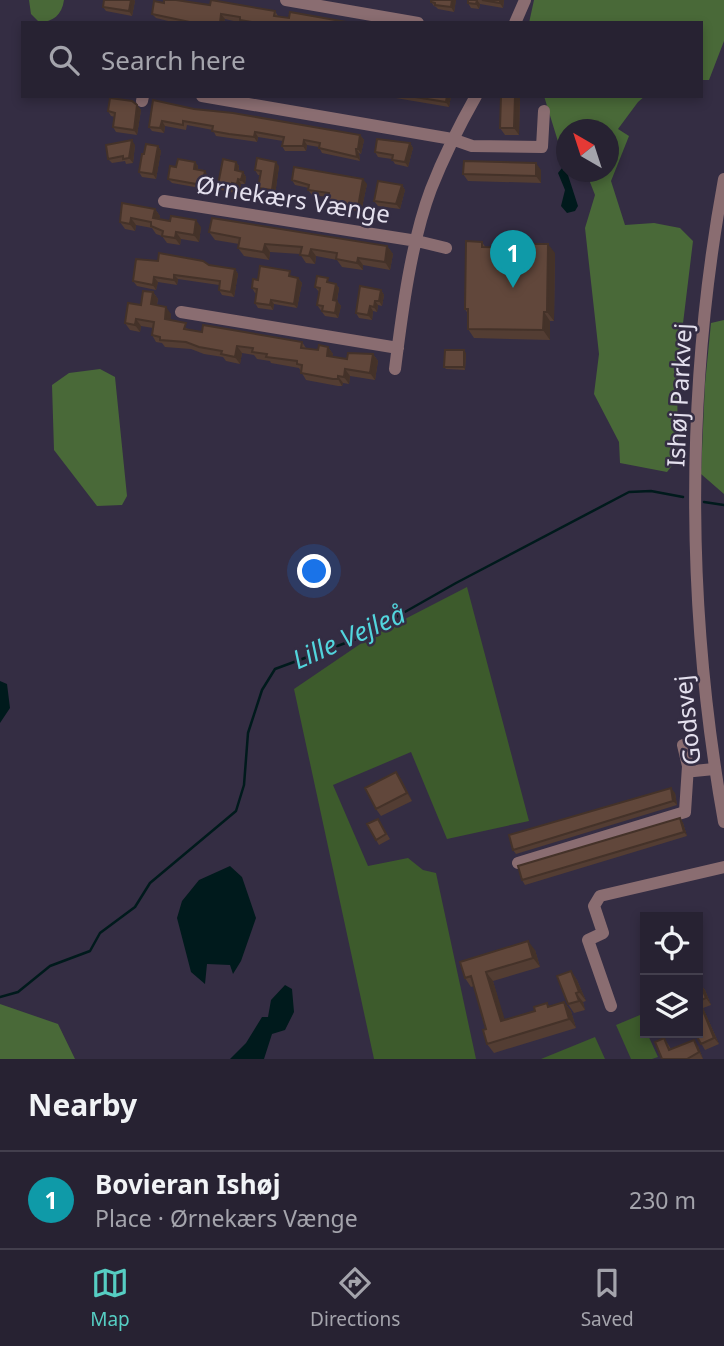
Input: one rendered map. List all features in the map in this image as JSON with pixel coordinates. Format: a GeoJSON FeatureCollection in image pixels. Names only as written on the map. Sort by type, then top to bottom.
{"type":"FeatureCollection","features":[{"type":"Feature","properties":{"kind":"street"},"geometry":{"type":"LineString","coordinates":[[286,0],[407,21]]}},
{"type":"Feature","properties":{"kind":"street"},"geometry":{"type":"LineString","coordinates":[[516,21],[525,0]]}},
{"type":"Feature","properties":{"kind":"street"},"geometry":{"type":"LineString","coordinates":[[214,98],[452,139],[472,146],[542,147],[544,111]]}},
{"type":"Feature","properties":{"kind":"street","name":"Ørnekærs Vænge"},"geometry":{"type":"LineString","coordinates":[[395,369],[417,241],[430,192],[452,139],[475,98]]}},
{"type":"Feature","properties":{"kind":"street","name":"Ishøj Parkvej"},"geometry":{"type":"LineString","coordinates":[[698,614],[695,513],[698,396],[724,179]]}},
{"type":"Feature","properties":{"kind":"street","name":"Ørnekærs Vænge"},"geometry":{"type":"LineString","coordinates":[[164,201],[417,241],[446,248]]}},
{"type":"Feature","properties":{"kind":"street"},"geometry":{"type":"LineString","coordinates":[[181,312],[398,348]]}},
{"type":"Feature","properties":{"kind":"street","name":"Godsvej"},"geometry":{"type":"LineString","coordinates":[[698,614],[715,769],[724,822]]}},
{"type":"Feature","properties":{"kind":"street"},"geometry":{"type":"LineString","coordinates":[[518,863],[685,812],[688,766],[683,745]]}},
{"type":"Feature","properties":{"kind":"street"},"geometry":{"type":"LineString","coordinates":[[688,766],[694,771],[715,769]]}},
{"type":"Feature","properties":{"kind":"street"},"geometry":{"type":"LineString","coordinates":[[611,1006],[588,940],[603,933],[594,906],[600,897],[724,867]]}},
{"type":"Feature","properties":{"kind":"green space"},"geometry":{"type":"Polygon","coordinates":[[[29,0],[64,0],[56,17],[49,21],[38,21],[31,14],[29,0]]]}},
{"type":"Feature","properties":{"kind":"green space"},"geometry":{"type":"Polygon","coordinates":[[[534,0],[724,0],[724,41],[709,80],[703,80],[703,21],[529,21],[534,0]]]}},
{"type":"Feature","properties":{"kind":"green space"},"geometry":{"type":"Polygon","coordinates":[[[545,98],[643,98],[619,128],[619,119],[556,119],[556,135],[545,98]]]}},
{"type":"Feature","properties":{"kind":"green space"},"geometry":{"type":"Polygon","coordinates":[[[619,130],[629,136],[619,161],[619,130]]]}},
{"type":"Feature","properties":{"kind":"green space"},"geometry":{"type":"Polygon","coordinates":[[[590,182],[611,182],[625,225],[654,223],[680,228],[693,241],[677,373],[678,458],[667,472],[620,463],[619,442],[594,394],[599,354],[585,228],[595,195],[590,182]]]}},
{"type":"Feature","properties":{"kind":"green space"},"geometry":{"type":"Polygon","coordinates":[[[724,320],[724,494],[701,474],[711,323],[724,320]]]}},
{"type":"Feature","properties":{"kind":"green space"},"geometry":{"type":"Polygon","coordinates":[[[100,369],[115,377],[127,496],[122,505],[97,506],[54,450],[52,385],[69,373],[100,369]]]}},
{"type":"Feature","properties":{"kind":"green space"},"geometry":{"type":"Polygon","coordinates":[[[467,587],[529,821],[447,839],[411,752],[333,785],[368,866],[408,858],[423,870],[436,873],[476,1059],[374,1059],[294,689],[372,636],[467,587]]]}},
{"type":"Feature","properties":{"kind":"green space"},"geometry":{"type":"Polygon","coordinates":[[[0,1004],[58,1024],[75,1059],[0,1059],[0,1004]]]}},
{"type":"Feature","properties":{"kind":"green space"},"geometry":{"type":"Polygon","coordinates":[[[640,1015],[640,1038],[649,1038],[658,1057],[631,1059],[616,1025],[640,1015]]]}},
{"type":"Feature","properties":{"kind":"green space"},"geometry":{"type":"Polygon","coordinates":[[[595,1037],[605,1059],[541,1059],[595,1037]]]}},
{"type":"Feature","properties":{"kind":"shaded area"},"geometry":{"type":"Polygon","coordinates":[[[562,182],[570,182],[578,206],[575,211],[567,213],[561,206],[565,190],[562,182]]]}},
{"type":"Feature","properties":{"kind":"shaded area"},"geometry":{"type":"Polygon","coordinates":[[[0,681],[7,684],[10,708],[0,723],[0,681]]]}},
{"type":"Feature","properties":{"kind":"shaded area"},"geometry":{"type":"Polygon","coordinates":[[[230,866],[242,877],[256,918],[241,961],[233,974],[230,965],[207,964],[205,984],[191,972],[177,918],[182,901],[199,880],[230,866]]]}},
{"type":"Feature","properties":{"kind":"shaded area"},"geometry":{"type":"Polygon","coordinates":[[[285,985],[292,989],[294,1012],[285,1030],[272,1034],[264,1059],[230,1059],[246,1043],[262,1017],[268,1017],[271,1000],[285,985]]]}},
{"type":"Feature","properties":{"kind":"building"},"geometry":{"type":"Polygon","coordinates":[[[104,0],[131,0],[129,11],[103,7],[104,0]]]}},
{"type":"Feature","properties":{"kind":"building"},"geometry":{"type":"Polygon","coordinates":[[[164,0],[176,0],[210,5],[211,0],[275,11],[274,16],[289,18],[290,12],[341,21],[246,21],[240,20],[240,17],[221,14],[220,21],[185,21],[152,14],[154,1],[164,3],[164,0]]]}},
{"type":"Feature","properties":{"kind":"building"},"geometry":{"type":"Polygon","coordinates":[[[431,0],[452,0],[451,7],[435,5],[431,0]]]}},
{"type":"Feature","properties":{"kind":"building"},"geometry":{"type":"Polygon","coordinates":[[[110,98],[132,101],[137,105],[134,130],[113,127],[115,113],[108,111],[110,98]]]}},
{"type":"Feature","properties":{"kind":"building"},"geometry":{"type":"Polygon","coordinates":[[[421,98],[447,98],[446,102],[421,98]]]}},
{"type":"Feature","properties":{"kind":"building"},"geometry":{"type":"Polygon","coordinates":[[[501,98],[515,98],[514,128],[500,128],[501,98]]]}},
{"type":"Feature","properties":{"kind":"building"},"geometry":{"type":"Polygon","coordinates":[[[153,100],[360,135],[357,157],[319,148],[320,143],[304,140],[303,146],[282,146],[284,137],[255,132],[254,137],[229,134],[212,131],[213,126],[183,121],[183,125],[162,121],[160,128],[149,127],[153,100]]]}},
{"type":"Feature","properties":{"kind":"building"},"geometry":{"type":"Polygon","coordinates":[[[377,139],[410,143],[405,162],[392,160],[393,155],[375,152],[377,139]]]}},
{"type":"Feature","properties":{"kind":"building"},"geometry":{"type":"Polygon","coordinates":[[[132,140],[129,158],[123,159],[123,156],[108,159],[106,145],[132,140]]]}},
{"type":"Feature","properties":{"kind":"building"},"geometry":{"type":"Polygon","coordinates":[[[146,144],[158,146],[153,174],[139,172],[146,144]]]}},
{"type":"Feature","properties":{"kind":"building"},"geometry":{"type":"Polygon","coordinates":[[[257,158],[276,162],[272,190],[258,188],[261,171],[255,170],[257,158]]]}},
{"type":"Feature","properties":{"kind":"building"},"geometry":{"type":"Polygon","coordinates":[[[178,159],[195,162],[194,169],[205,171],[202,185],[168,179],[170,166],[176,167],[178,159]]]}},
{"type":"Feature","properties":{"kind":"building"},"geometry":{"type":"Polygon","coordinates":[[[223,159],[236,162],[235,170],[243,172],[241,180],[238,179],[237,184],[232,183],[231,188],[218,185],[223,159]]]}},
{"type":"Feature","properties":{"kind":"building"},"geometry":{"type":"Polygon","coordinates":[[[464,161],[536,163],[536,176],[463,174],[464,161]]]}},
{"type":"Feature","properties":{"kind":"building"},"geometry":{"type":"Polygon","coordinates":[[[294,167],[363,179],[358,207],[328,200],[329,193],[308,190],[309,185],[292,180],[294,167]]]}},
{"type":"Feature","properties":{"kind":"building"},"geometry":{"type":"Polygon","coordinates":[[[378,181],[402,185],[396,204],[374,201],[378,181]]]}},
{"type":"Feature","properties":{"kind":"building"},"geometry":{"type":"Polygon","coordinates":[[[122,203],[155,209],[153,218],[170,221],[171,216],[196,220],[194,235],[176,232],[175,238],[162,236],[163,231],[151,226],[151,222],[131,218],[130,224],[120,222],[122,203]]]}},
{"type":"Feature","properties":{"kind":"building"},"geometry":{"type":"Polygon","coordinates":[[[212,218],[387,246],[385,262],[358,258],[357,263],[336,259],[337,253],[311,249],[309,256],[300,255],[302,247],[265,244],[263,252],[238,248],[240,238],[209,232],[212,218]]]}},
{"type":"Feature","properties":{"kind":"building"},"geometry":{"type":"Polygon","coordinates":[[[466,241],[482,242],[482,247],[531,248],[531,244],[548,244],[547,312],[544,312],[543,330],[468,329],[468,309],[465,309],[466,241]]]}},
{"type":"Feature","properties":{"kind":"building"},"geometry":{"type":"Polygon","coordinates":[[[159,253],[235,269],[231,292],[219,290],[220,281],[174,275],[174,280],[154,277],[153,285],[133,281],[136,259],[158,261],[159,253]]]}},
{"type":"Feature","properties":{"kind":"building"},"geometry":{"type":"Polygon","coordinates":[[[260,266],[290,271],[289,276],[298,278],[294,304],[271,300],[270,305],[255,303],[257,289],[252,288],[253,279],[258,280],[260,266]]]}},
{"type":"Feature","properties":{"kind":"building"},"geometry":{"type":"Polygon","coordinates":[[[317,276],[328,278],[327,282],[336,284],[333,300],[337,301],[335,313],[322,311],[323,306],[317,305],[320,288],[315,287],[317,276]]]}},
{"type":"Feature","properties":{"kind":"building"},"geometry":{"type":"Polygon","coordinates":[[[360,286],[381,290],[379,301],[375,301],[374,307],[370,306],[368,315],[356,313],[360,286]]]}},
{"type":"Feature","properties":{"kind":"building"},"geometry":{"type":"Polygon","coordinates":[[[143,291],[153,292],[151,304],[166,307],[165,319],[186,323],[184,329],[202,332],[203,325],[302,342],[301,348],[318,350],[319,345],[328,347],[327,356],[347,359],[348,353],[373,354],[370,373],[345,369],[344,377],[333,379],[301,373],[302,365],[297,364],[297,361],[266,357],[267,354],[252,352],[253,348],[237,346],[235,357],[186,342],[160,340],[160,337],[152,335],[154,322],[136,319],[135,325],[125,323],[128,303],[141,305],[143,291]]]}},
{"type":"Feature","properties":{"kind":"building"},"geometry":{"type":"Polygon","coordinates":[[[445,350],[464,350],[464,367],[444,367],[445,350]]]}},
{"type":"Feature","properties":{"kind":"building"},"geometry":{"type":"Polygon","coordinates":[[[396,772],[407,793],[376,809],[365,788],[396,772]]]}},
{"type":"Feature","properties":{"kind":"building"},"geometry":{"type":"Polygon","coordinates":[[[671,788],[673,801],[513,850],[509,835],[671,788]]]}},
{"type":"Feature","properties":{"kind":"building"},"geometry":{"type":"Polygon","coordinates":[[[680,818],[684,832],[522,880],[518,866],[680,818]]]}},
{"type":"Feature","properties":{"kind":"building"},"geometry":{"type":"Polygon","coordinates":[[[378,819],[386,834],[376,840],[367,824],[378,819]]]}},
{"type":"Feature","properties":{"kind":"building"},"geometry":{"type":"Polygon","coordinates":[[[528,941],[533,958],[486,972],[501,1021],[535,1011],[534,1007],[547,1003],[548,1007],[564,1002],[569,1019],[487,1044],[483,1030],[486,1029],[471,976],[465,978],[460,962],[528,941]]]}},
{"type":"Feature","properties":{"kind":"building"},"geometry":{"type":"Polygon","coordinates":[[[571,971],[579,992],[576,993],[579,1001],[568,1004],[557,976],[571,971]]]}},
{"type":"Feature","properties":{"kind":"building"},"geometry":{"type":"Polygon","coordinates":[[[703,1011],[714,1038],[701,1044],[698,1038],[703,1038],[703,1011]]]}},
{"type":"Feature","properties":{"kind":"building"},"geometry":{"type":"Polygon","coordinates":[[[664,1038],[669,1050],[694,1040],[699,1052],[687,1059],[662,1059],[655,1042],[664,1038]]]}},
{"type":"Feature","properties":{"kind":"waterway","name":"Lille Vejleå"},"geometry":{"type":"LineString","coordinates":[[0,997],[18,992],[50,966],[90,951],[100,933],[135,907],[150,883],[236,811],[244,785],[248,733],[262,690],[275,669],[359,638],[456,583],[629,492],[651,491],[683,497]]}},
{"type":"Feature","properties":{"kind":"waterway","name":"Lille Vejleå"},"geometry":{"type":"LineString","coordinates":[[704,502],[724,505]]}},
{"type":"Feature","properties":{"kind":"place","name":"Bovieran Ishøj"},"geometry":{"type":"Point","coordinates":[513,288]}}]}
